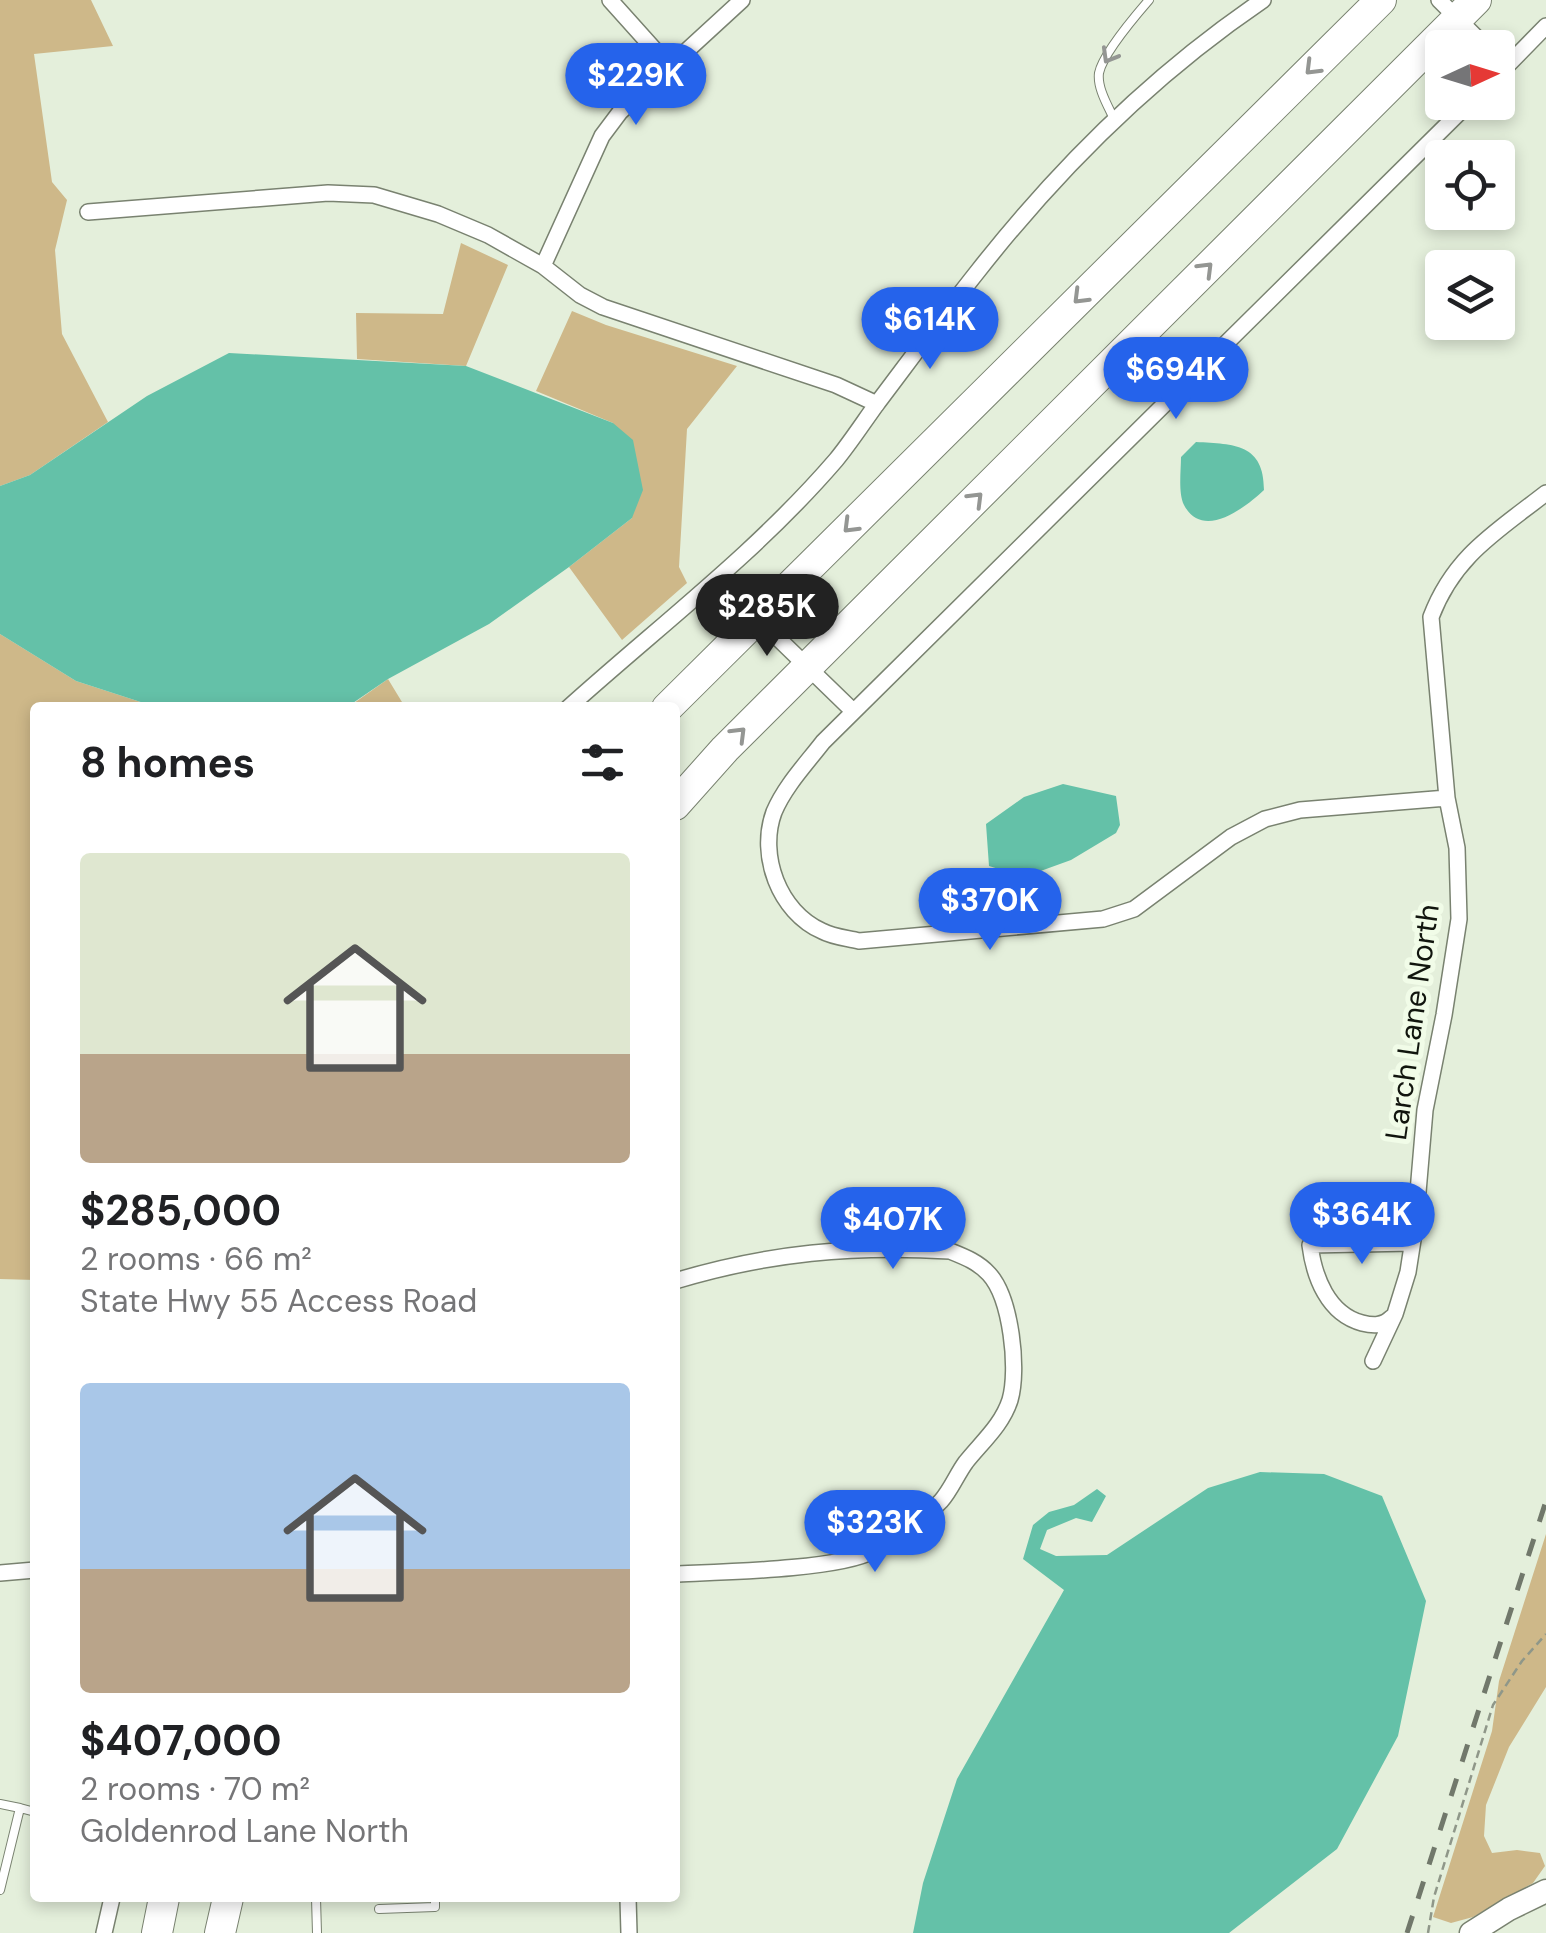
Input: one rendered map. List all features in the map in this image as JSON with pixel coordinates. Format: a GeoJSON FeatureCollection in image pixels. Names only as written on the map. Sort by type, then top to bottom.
{"type":"FeatureCollection","features":[{"type":"Feature","properties":{"kind":"highway"},"geometry":{"type":"LineString","coordinates":[[673,702],[1381,0]]}},
{"type":"Feature","properties":{"kind":"highway"},"geometry":{"type":"LineString","coordinates":[[680,800],[725,749],[1458,6]]}},
{"type":"Feature","properties":{"kind":"highway"},"geometry":{"type":"LineString","coordinates":[[158,1933],[163,1902]]}},
{"type":"Feature","properties":{"kind":"highway"},"geometry":{"type":"LineString","coordinates":[[220,1933],[227,1902]]}},
{"type":"Feature","properties":{"kind":"street"},"geometry":{"type":"LineString","coordinates":[[610,0],[670,68]]}},
{"type":"Feature","properties":{"kind":"street"},"geometry":{"type":"LineString","coordinates":[[543,266],[602,136],[620,112],[742,0]]}},
{"type":"Feature","properties":{"kind":"street"},"geometry":{"type":"LineString","coordinates":[[575,702],[780,521],[840,456],[1014,227],[1114,120],[1216,32],[1263,0]]}},
{"type":"Feature","properties":{"kind":"street"},"geometry":{"type":"LineString","coordinates":[[1458,6],[1475,30]]}},
{"type":"Feature","properties":{"kind":"street"},"geometry":{"type":"LineString","coordinates":[[1515,54],[1546,26]]}},
{"type":"Feature","properties":{"kind":"street"},"geometry":{"type":"LineString","coordinates":[[1447,798],[1300,810],[1265,819],[1231,837],[1134,909],[1103,919],[860,941],[820,931],[790,906],[773,876],[768,844],[773,814],[786,790],[823,742],[1452,120]]}},
{"type":"Feature","properties":{"kind":"street"},"geometry":{"type":"LineString","coordinates":[[88,212],[364,194],[401,201],[488,235],[543,266],[603,308],[836,385],[877,404]]}},
{"type":"Feature","properties":{"kind":"street","name":"Larch Lane North"},"geometry":{"type":"LineString","coordinates":[[1373,1362],[1408,1272],[1425,1110],[1459,919],[1457,848],[1447,798],[1431,617],[1441,590],[1456,568],[1546,493]]}},
{"type":"Feature","properties":{"kind":"street"},"geometry":{"type":"LineString","coordinates":[[757,618],[853,711]]}},
{"type":"Feature","properties":{"kind":"street"},"geometry":{"type":"LineString","coordinates":[[1394,1314],[1385,1324],[1372,1326],[1353,1320],[1334,1307],[1312,1265],[1310,1246],[1412,1243]]}},
{"type":"Feature","properties":{"kind":"street"},"geometry":{"type":"LineString","coordinates":[[680,1279],[737,1262],[802,1252],[950,1250],[972,1260],[990,1275],[1003,1296],[1009,1320],[1011,1398],[999,1424],[964,1464],[940,1500],[898,1536],[869,1554],[823,1563],[680,1574]]}},
{"type":"Feature","properties":{"kind":"street"},"geometry":{"type":"LineString","coordinates":[[0,1573],[30,1570]]}},
{"type":"Feature","properties":{"kind":"street"},"geometry":{"type":"LineString","coordinates":[[1472,1933],[1509,1909],[1546,1892]]}},
{"type":"Feature","properties":{"kind":"street"},"geometry":{"type":"LineString","coordinates":[[104,1933],[111,1902]]}},
{"type":"Feature","properties":{"kind":"street"},"geometry":{"type":"LineString","coordinates":[[628,1902],[629,1933]]}},
{"type":"Feature","properties":{"kind":"lane"},"geometry":{"type":"LineString","coordinates":[[1114,120],[1102,95],[1099,73],[1126,26],[1149,0]]}},
{"type":"Feature","properties":{"kind":"lane"},"geometry":{"type":"LineString","coordinates":[[0,1804],[30,1811]]}},
{"type":"Feature","properties":{"kind":"lane"},"geometry":{"type":"LineString","coordinates":[[0,1890],[20,1808]]}},
{"type":"Feature","properties":{"kind":"lane"},"geometry":{"type":"LineString","coordinates":[[316,1902],[317,1933]]}},
{"type":"Feature","properties":{"kind":"lane"},"geometry":{"type":"LineString","coordinates":[[379,1909],[435,1906],[436,1902]]}},
{"type":"Feature","properties":{"kind":"path"},"geometry":{"type":"LineString","coordinates":[[1428,1933],[1434,1897],[1493,1705],[1522,1661],[1546,1634]]}},
{"type":"Feature","properties":{"kind":"shaded area"},"geometry":{"type":"Polygon","coordinates":[[[0,0],[91,0],[113,46],[34,54],[52,182],[67,200],[55,250],[62,334],[108,422],[30,475],[0,486],[0,0]]]}},
{"type":"Feature","properties":{"kind":"shaded area"},"geometry":{"type":"Polygon","coordinates":[[[461,243],[508,265],[466,366],[357,359],[356,313],[443,314],[461,243]]]}},
{"type":"Feature","properties":{"kind":"shaded area"},"geometry":{"type":"Polygon","coordinates":[[[572,311],[737,366],[687,429],[679,567],[687,583],[622,640],[569,567],[632,518],[613,423],[536,391],[572,311]]]}},
{"type":"Feature","properties":{"kind":"shaded area"},"geometry":{"type":"Polygon","coordinates":[[[0,634],[76,681],[141,702],[30,702],[30,1280],[0,1279],[0,634]]]}},
{"type":"Feature","properties":{"kind":"shaded area"},"geometry":{"type":"Polygon","coordinates":[[[388,679],[402,702],[355,702],[388,679]]]}},
{"type":"Feature","properties":{"kind":"shaded area"},"geometry":{"type":"Polygon","coordinates":[[[1546,1534],[1546,1687],[1509,1747],[1486,1805],[1484,1836],[1492,1853],[1540,1853],[1545,1866],[1533,1883],[1473,1917],[1451,1923],[1433,1917],[1492,1731],[1499,1681],[1546,1534]]]}},
{"type":"Feature","properties":{"kind":"water"},"geometry":{"type":"Polygon","coordinates":[[[229,353],[466,366],[613,423],[633,440],[643,490],[632,518],[569,567],[489,624],[388,679],[354,702],[141,702],[76,681],[0,634],[0,486],[30,475],[147,396],[229,353]]]}},
{"type":"Feature","properties":{"kind":"water"},"geometry":{"type":"Polygon","coordinates":[[[1196,442],[1245,449],[1259,463],[1264,490],[1236,512],[1213,521],[1192,515],[1181,494],[1181,457],[1196,442]]]}},
{"type":"Feature","properties":{"kind":"water"},"geometry":{"type":"Polygon","coordinates":[[[1063,784],[1116,796],[1120,825],[1116,833],[1071,860],[1024,877],[989,866],[986,824],[1024,797],[1063,784]]]}},
{"type":"Feature","properties":{"kind":"water"},"geometry":{"type":"Polygon","coordinates":[[[1260,1472],[1324,1474],[1382,1496],[1426,1601],[1398,1736],[1337,1849],[1229,1933],[913,1933],[923,1883],[957,1779],[1064,1590],[1023,1559],[1033,1525],[1049,1512],[1074,1505],[1097,1489],[1106,1496],[1092,1522],[1076,1518],[1047,1530],[1040,1549],[1056,1556],[1107,1555],[1208,1488],[1260,1472]]]}},
{"type":"Feature","properties":{"kind":"railway"},"geometry":{"type":"LineString","coordinates":[[1407,1933],[1546,1501]]}}]}
